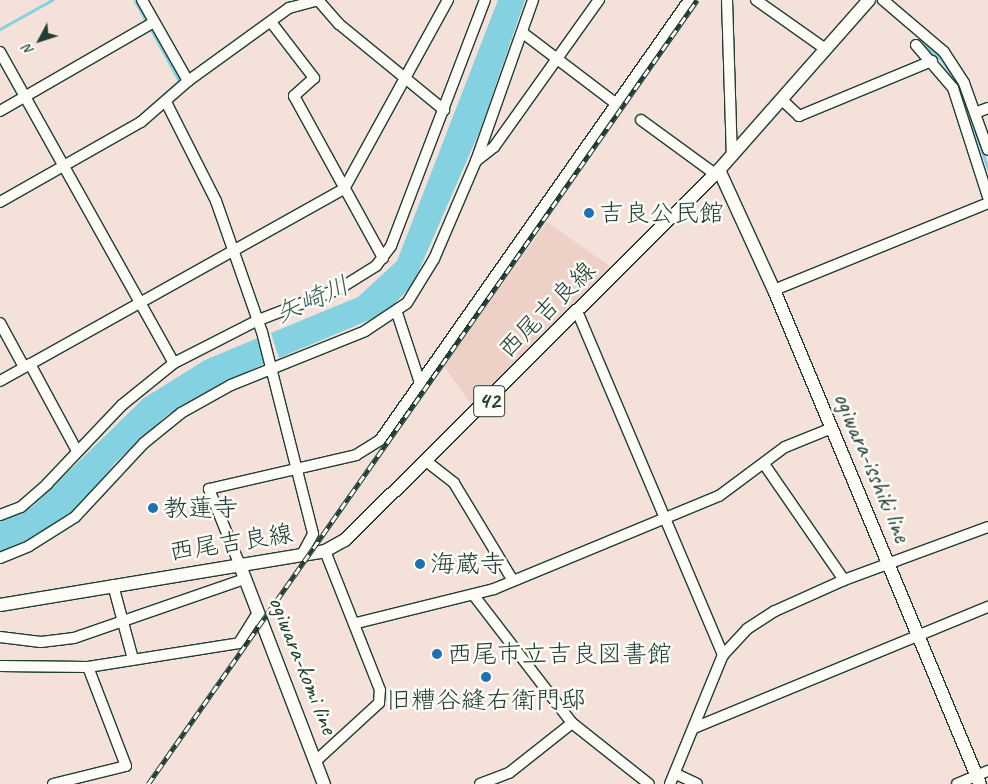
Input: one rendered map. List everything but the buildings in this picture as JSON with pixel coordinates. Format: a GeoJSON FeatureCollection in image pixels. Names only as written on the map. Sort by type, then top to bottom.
{"type":"FeatureCollection","features":[{"type":"Feature","properties":{"kind":"main road","name":"西尾吉良線"},"geometry":{"type":"LineString","coordinates":[[0,605],[238,563],[324,551],[369,521],[426,461],[717,172],[824,48],[869,0]]}},
{"type":"Feature","properties":{"kind":"main road","name":"ogiwara-isshiki line"},"geometry":{"type":"LineString","coordinates":[[717,172],[774,290],[918,635],[981,777]]}},
{"type":"Feature","properties":{"kind":"main road","name":"ogiwara-komi line"},"geometry":{"type":"LineString","coordinates":[[238,563],[318,759],[324,784]]}},
{"type":"Feature","properties":{"kind":"street"},"geometry":{"type":"LineString","coordinates":[[142,0],[188,81]]}},
{"type":"Feature","properties":{"kind":"street"},"geometry":{"type":"LineString","coordinates":[[0,202],[140,122],[166,102],[188,81],[271,22],[288,4],[318,0],[403,80],[444,110]]}},
{"type":"Feature","properties":{"kind":"street"},"geometry":{"type":"LineString","coordinates":[[0,381],[233,249],[344,189],[448,0]]}},
{"type":"Feature","properties":{"kind":"street"},"geometry":{"type":"LineString","coordinates":[[0,514],[21,507],[77,451],[174,363],[256,321],[339,289],[370,272],[383,258],[444,110],[485,0]]}},
{"type":"Feature","properties":{"kind":"street"},"geometry":{"type":"LineString","coordinates":[[0,558],[29,546],[75,517],[144,443],[181,413],[271,364],[365,332],[397,313],[416,293],[434,259],[476,161],[534,0]]}},
{"type":"Feature","properties":{"kind":"street"},"geometry":{"type":"LineString","coordinates":[[476,161],[494,147],[557,56],[599,0]]}},
{"type":"Feature","properties":{"kind":"street"},"geometry":{"type":"LineString","coordinates":[[238,563],[209,489],[296,467],[356,455],[386,434],[618,105],[689,0]]}},
{"type":"Feature","properties":{"kind":"street"},"geometry":{"type":"LineString","coordinates":[[728,0],[732,156]]}},
{"type":"Feature","properties":{"kind":"street"},"geometry":{"type":"LineString","coordinates":[[756,0],[824,48]]}},
{"type":"Feature","properties":{"kind":"street"},"geometry":{"type":"LineString","coordinates":[[883,0],[944,52],[964,83],[988,150]]}},
{"type":"Feature","properties":{"kind":"street"},"geometry":{"type":"LineString","coordinates":[[0,110],[154,22]]}},
{"type":"Feature","properties":{"kind":"street"},"geometry":{"type":"LineString","coordinates":[[271,22],[314,78],[294,96],[383,258]]}},
{"type":"Feature","properties":{"kind":"street"},"geometry":{"type":"LineString","coordinates":[[523,33],[557,56],[618,105]]}},
{"type":"Feature","properties":{"kind":"street"},"geometry":{"type":"LineString","coordinates":[[916,46],[932,61],[953,88],[988,197]]}},
{"type":"Feature","properties":{"kind":"street"},"geometry":{"type":"LineString","coordinates":[[0,52],[174,363]]}},
{"type":"Feature","properties":{"kind":"street"},"geometry":{"type":"LineString","coordinates":[[781,99],[803,115],[932,61]]}},
{"type":"Feature","properties":{"kind":"street"},"geometry":{"type":"LineString","coordinates":[[166,102],[216,201],[256,321],[262,332],[313,534],[302,555]]}},
{"type":"Feature","properties":{"kind":"street"},"geometry":{"type":"LineString","coordinates":[[975,113],[988,108]]}},
{"type":"Feature","properties":{"kind":"street"},"geometry":{"type":"LineString","coordinates":[[641,120],[717,172]]}},
{"type":"Feature","properties":{"kind":"street"},"geometry":{"type":"LineString","coordinates":[[774,290],[988,203]]}},
{"type":"Feature","properties":{"kind":"street"},"geometry":{"type":"LineString","coordinates":[[577,311],[724,654]]}},
{"type":"Feature","properties":{"kind":"street"},"geometry":{"type":"LineString","coordinates":[[397,313],[421,386]]}},
{"type":"Feature","properties":{"kind":"street"},"geometry":{"type":"LineString","coordinates":[[0,323],[77,451]]}},
{"type":"Feature","properties":{"kind":"street"},"geometry":{"type":"LineString","coordinates":[[357,623],[474,597],[512,579],[719,496],[785,447],[832,428]]}},
{"type":"Feature","properties":{"kind":"street"},"geometry":{"type":"LineString","coordinates":[[426,461],[454,483],[512,579]]}},
{"type":"Feature","properties":{"kind":"street"},"geometry":{"type":"LineString","coordinates":[[764,464],[844,580]]}},
{"type":"Feature","properties":{"kind":"street"},"geometry":{"type":"LineString","coordinates":[[670,784],[676,774],[724,654],[747,629],[775,611],[844,580],[988,527]]}},
{"type":"Feature","properties":{"kind":"street"},"geometry":{"type":"LineString","coordinates":[[318,759],[379,702],[380,690],[357,623],[324,551]]}},
{"type":"Feature","properties":{"kind":"street"},"geometry":{"type":"LineString","coordinates":[[0,636],[66,639],[124,623],[244,579]]}},
{"type":"Feature","properties":{"kind":"street"},"geometry":{"type":"LineString","coordinates":[[113,585],[133,659]]}},
{"type":"Feature","properties":{"kind":"street"},"geometry":{"type":"LineString","coordinates":[[474,597],[572,723],[649,784]]}},
{"type":"Feature","properties":{"kind":"street"},"geometry":{"type":"LineString","coordinates":[[694,728],[988,607]]}},
{"type":"Feature","properties":{"kind":"street"},"geometry":{"type":"LineString","coordinates":[[0,666],[88,667],[239,644],[258,613]]}},
{"type":"Feature","properties":{"kind":"street"},"geometry":{"type":"LineString","coordinates":[[53,784],[126,766],[88,667]]}},
{"type":"Feature","properties":{"kind":"street"},"geometry":{"type":"LineString","coordinates":[[480,784],[508,773],[572,723]]}},
{"type":"Feature","properties":{"kind":"street"},"geometry":{"type":"LineString","coordinates":[[676,774],[697,784]]}},
{"type":"Feature","properties":{"kind":"street"},"geometry":{"type":"LineString","coordinates":[[957,784],[981,777]]}},
{"type":"Feature","properties":{"kind":"shaded area"},"geometry":{"type":"Polygon","coordinates":[[[547,222],[614,269],[472,406],[444,366],[547,222]]]}},
{"type":"Feature","properties":{"kind":"water"},"geometry":{"type":"Polygon","coordinates":[[[498,0],[525,0],[481,128],[413,284],[386,313],[279,358],[271,333],[358,297],[397,261],[498,0]]]}},
{"type":"Feature","properties":{"kind":"water"},"geometry":{"type":"Polygon","coordinates":[[[258,338],[265,363],[167,415],[115,463],[83,504],[17,548],[0,553],[0,521],[32,507],[144,398],[205,360],[258,338]]]}},
{"type":"Feature","properties":{"kind":"waterway"},"geometry":{"type":"LineString","coordinates":[[0,29],[52,0]]}},
{"type":"Feature","properties":{"kind":"waterway"},"geometry":{"type":"LineString","coordinates":[[135,0],[148,24]]}},
{"type":"Feature","properties":{"kind":"waterway"},"geometry":{"type":"LineString","coordinates":[[134,121],[179,81],[150,28]]}},
{"type":"Feature","properties":{"kind":"waterway"},"geometry":{"type":"LineString","coordinates":[[924,45],[942,60],[960,87],[988,168]]}},
{"type":"Feature","properties":{"kind":"waterway"},"geometry":{"type":"LineString","coordinates":[[0,196],[38,175]]}},
{"type":"Feature","properties":{"kind":"railway"},"geometry":{"type":"LineString","coordinates":[[148,784],[697,0]]}},
{"type":"Feature","properties":{"kind":"place","name":"吉良公民館"},"geometry":{"type":"Point","coordinates":[589,213]}},
{"type":"Feature","properties":{"kind":"place","name":"教蓮寺"},"geometry":{"type":"Point","coordinates":[153,508]}},
{"type":"Feature","properties":{"kind":"place","name":"海蔵寺"},"geometry":{"type":"Point","coordinates":[420,564]}},
{"type":"Feature","properties":{"kind":"place","name":"西尾市立吉良図書館"},"geometry":{"type":"Point","coordinates":[437,654]}},
{"type":"Feature","properties":{"kind":"place","name":"旧糟谷縫右衛門邸"},"geometry":{"type":"Point","coordinates":[486,677]}},
{"type":"Feature","properties":{"kind":"water label","name":"矢崎川"},"geometry":{"type":"Point","coordinates":[312,300]}}]}
